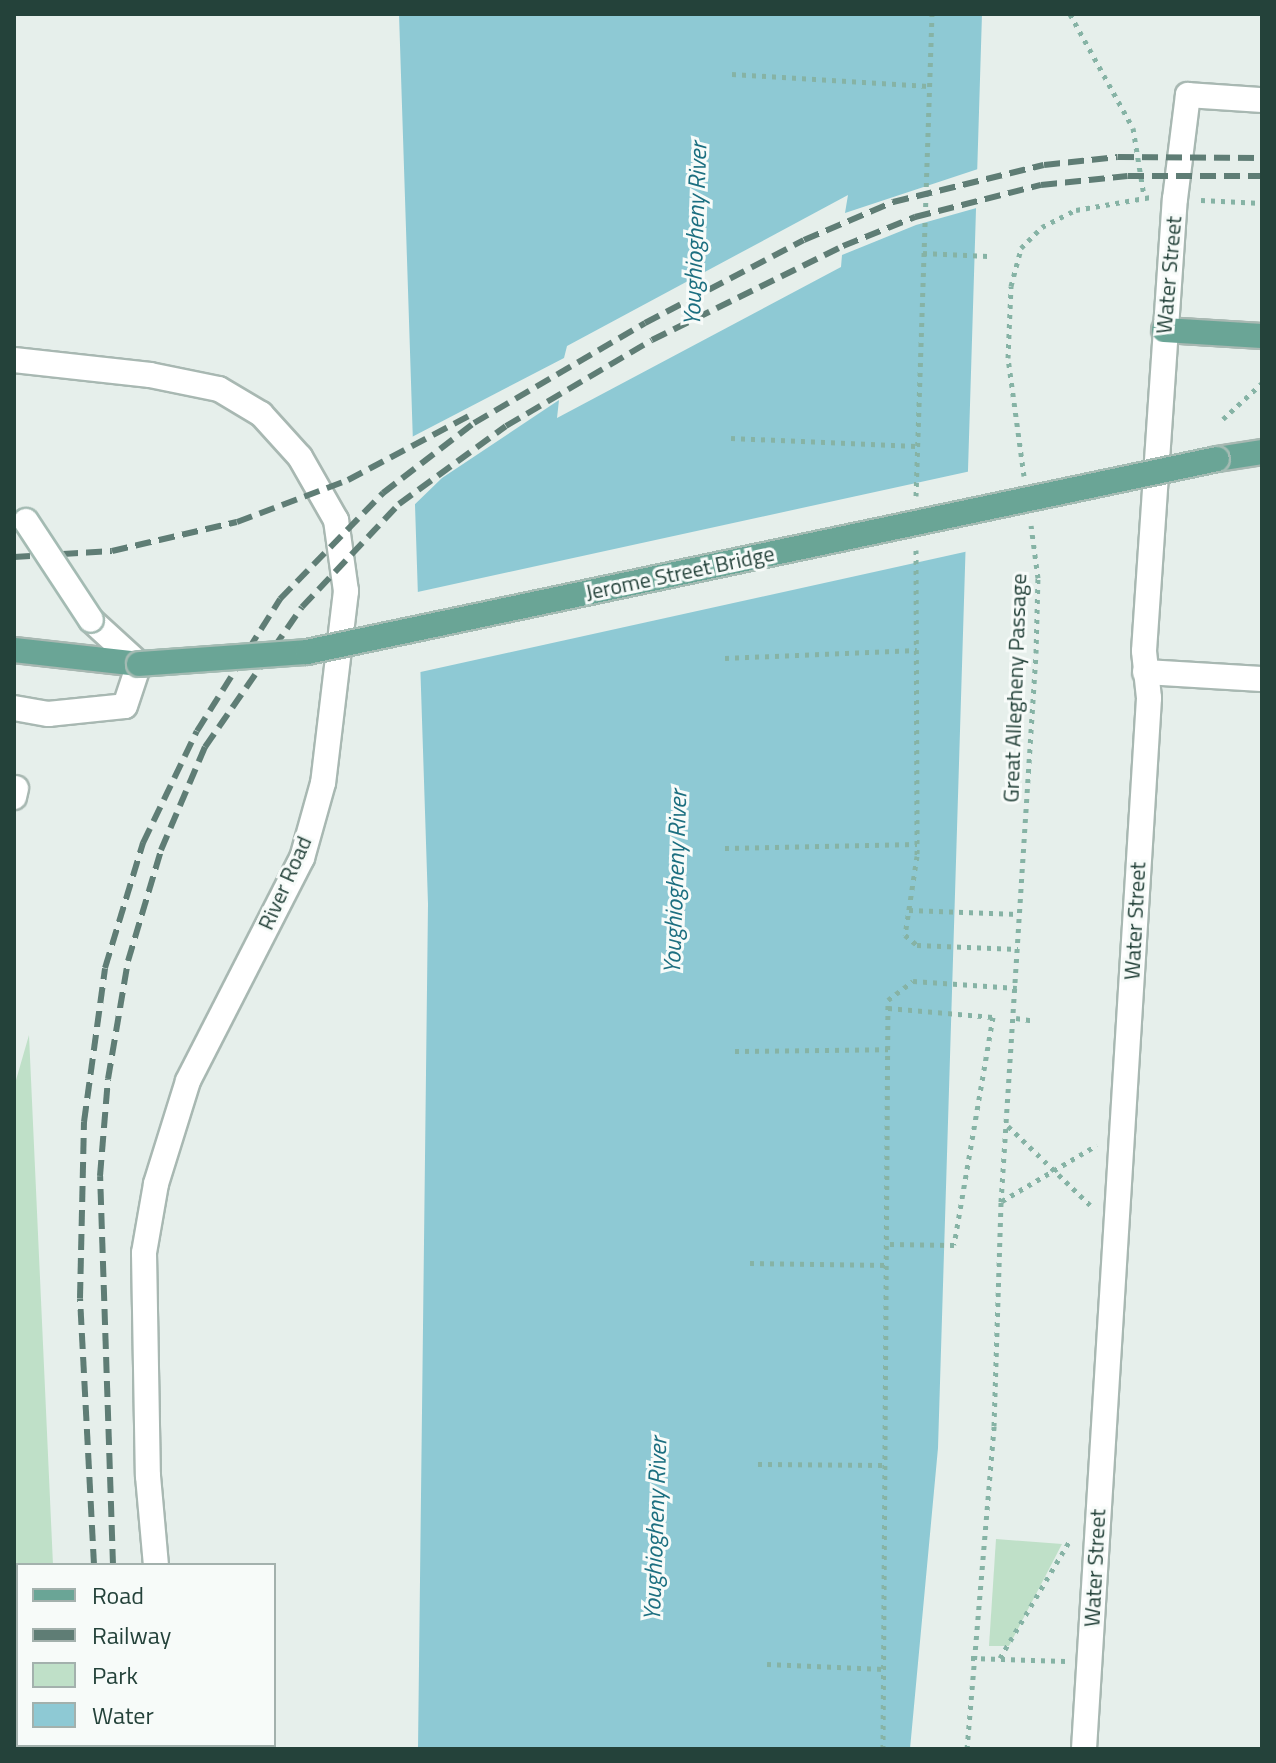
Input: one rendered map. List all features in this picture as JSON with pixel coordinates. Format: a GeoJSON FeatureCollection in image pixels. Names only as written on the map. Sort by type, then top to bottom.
{"type":"FeatureCollection","features":[{"type":"Feature","properties":{"kind":"main road"},"geometry":{"type":"LineString","coordinates":[[1164,330],[1262,336]]}},
{"type":"Feature","properties":{"kind":"main road","name":"Jerome Street Bridge"},"geometry":{"type":"LineString","coordinates":[[14,650],[139,664],[307,652],[1262,452]]}},
{"type":"Feature","properties":{"kind":"street","name":"Water Street"},"geometry":{"type":"LineString","coordinates":[[1084,1749],[1149,698],[1145,672],[1164,330],[1188,95],[1262,100]]}},
{"type":"Feature","properties":{"kind":"street","name":"River Road"},"geometry":{"type":"LineString","coordinates":[[14,360],[150,375],[219,389],[261,414],[300,457],[336,520],[346,591],[323,783],[302,858],[188,1081],[156,1184],[144,1253],[148,1476],[156,1563]]}},
{"type":"Feature","properties":{"kind":"street"},"geometry":{"type":"LineString","coordinates":[[14,708],[48,714],[125,706],[139,664],[91,620],[20,514]]}},
{"type":"Feature","properties":{"kind":"street"},"geometry":{"type":"LineString","coordinates":[[1145,672],[1262,679]]}},
{"type":"Feature","properties":{"kind":"path"},"geometry":{"type":"LineString","coordinates":[[1025,484],[1008,358],[1011,286],[1021,248],[1042,227],[1076,210],[1144,196],[1133,128],[1070,14]]}},
{"type":"Feature","properties":{"kind":"path"},"geometry":{"type":"LineString","coordinates":[[732,74],[929,86]]}},
{"type":"Feature","properties":{"kind":"path"},"geometry":{"type":"LineString","coordinates":[[1193,200],[1262,203]]}},
{"type":"Feature","properties":{"kind":"path"},"geometry":{"type":"LineString","coordinates":[[923,253],[988,256]]}},
{"type":"Feature","properties":{"kind":"path"},"geometry":{"type":"LineString","coordinates":[[1223,419],[1262,383]]}},
{"type":"Feature","properties":{"kind":"path"},"geometry":{"type":"LineString","coordinates":[[731,438],[916,446]]}},
{"type":"Feature","properties":{"kind":"path","name":"Great Allegheny Passage"},"geometry":{"type":"LineString","coordinates":[[967,1749],[971,1658],[994,1426],[1001,1202],[1016,1018],[1019,914],[1037,638],[1038,578],[1029,515]]}},
{"type":"Feature","properties":{"kind":"path"},"geometry":{"type":"LineString","coordinates":[[725,658],[917,650]]}},
{"type":"Feature","properties":{"kind":"path"},"geometry":{"type":"LineString","coordinates":[[725,848],[917,844]]}},
{"type":"Feature","properties":{"kind":"path"},"geometry":{"type":"LineString","coordinates":[[909,910],[1019,914]]}},
{"type":"Feature","properties":{"kind":"path"},"geometry":{"type":"LineString","coordinates":[[883,1749],[889,1265],[888,1000],[913,981],[1017,988]]}},
{"type":"Feature","properties":{"kind":"path"},"geometry":{"type":"LineString","coordinates":[[888,1008],[993,1017],[954,1245],[889,1244]]}},
{"type":"Feature","properties":{"kind":"path"},"geometry":{"type":"LineString","coordinates":[[1016,1018],[1034,1021]]}},
{"type":"Feature","properties":{"kind":"path"},"geometry":{"type":"LineString","coordinates":[[735,1051],[888,1049]]}},
{"type":"Feature","properties":{"kind":"path"},"geometry":{"type":"LineString","coordinates":[[1001,1202],[1122,1131]]}},
{"type":"Feature","properties":{"kind":"path"},"geometry":{"type":"LineString","coordinates":[[750,1263],[889,1265]]}},
{"type":"Feature","properties":{"kind":"path"},"geometry":{"type":"LineString","coordinates":[[758,1464],[886,1465]]}},
{"type":"Feature","properties":{"kind":"path"},"geometry":{"type":"LineString","coordinates":[[1000,1658],[1071,1540]]}},
{"type":"Feature","properties":{"kind":"path"},"geometry":{"type":"LineString","coordinates":[[971,1658],[1072,1661]]}},
{"type":"Feature","properties":{"kind":"path"},"geometry":{"type":"LineString","coordinates":[[767,1664],[884,1669]]}},
{"type":"Feature","properties":{"kind":"green space"},"geometry":{"type":"Polygon","coordinates":[[[29,1035],[53,1563],[16,1563],[16,1747],[61,1749],[14,1749],[14,1087],[29,1035]]]}},
{"type":"Feature","properties":{"kind":"green space"},"geometry":{"type":"Polygon","coordinates":[[[996,1539],[1062,1544],[1009,1646],[989,1646],[996,1539]]]}},
{"type":"Feature","properties":{"kind":"water","name":"Youghiogheny River"},"geometry":{"type":"Polygon","coordinates":[[[399,14],[982,14],[938,1448],[910,1749],[418,1749],[428,904],[399,14]]]}},
{"type":"Feature","properties":{"kind":"pier"},"geometry":{"type":"Polygon","coordinates":[[[981,168],[980,207],[916,225],[842,255],[841,267],[557,418],[559,400],[442,478],[410,509],[408,439],[564,358],[567,346],[848,195],[845,213],[981,168]]]}},
{"type":"Feature","properties":{"kind":"pier"},"geometry":{"type":"Polygon","coordinates":[[[971,471],[969,551],[416,673],[413,593],[971,471]]]}},
{"type":"Feature","properties":{"kind":"railway"},"geometry":{"type":"LineString","coordinates":[[94,1563],[80,1298],[84,1122],[105,968],[143,843],[197,731],[280,599],[383,493],[474,423],[645,323],[804,240],[893,202],[1044,165],[1118,157],[1262,158]]}},
{"type":"Feature","properties":{"kind":"railway"},"geometry":{"type":"LineString","coordinates":[[113,1563],[100,1176],[108,1079],[128,961],[161,850],[205,747],[302,607],[399,504],[506,426],[652,340],[843,246],[915,217],[1041,185],[1128,176],[1262,176]]}},
{"type":"Feature","properties":{"kind":"railway"},"geometry":{"type":"LineString","coordinates":[[14,557],[112,551],[237,522],[348,480],[471,415]]}}]}
